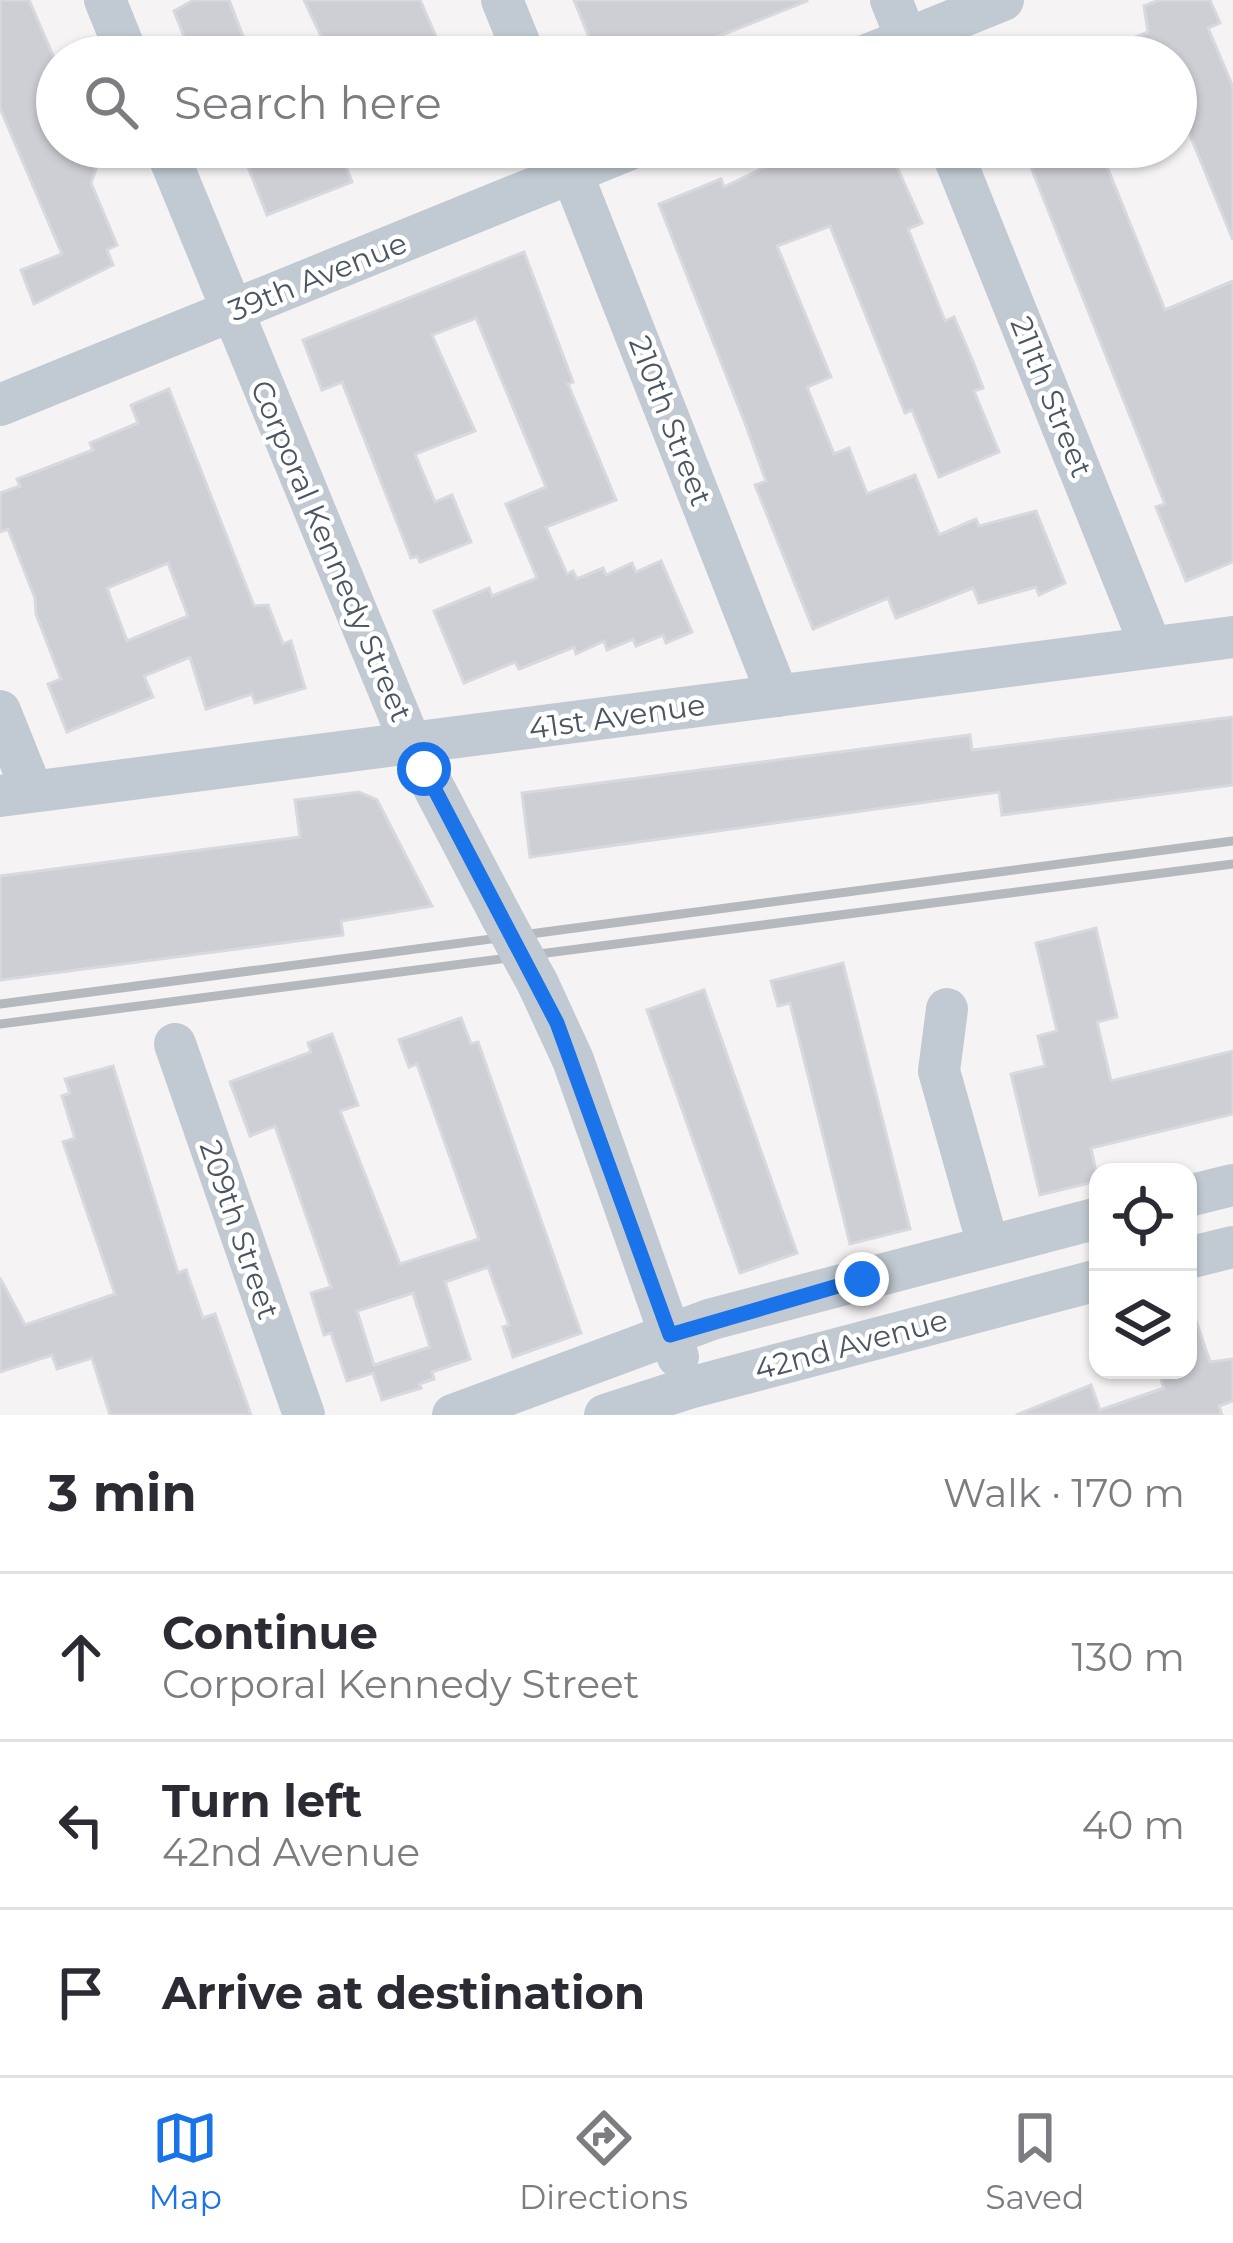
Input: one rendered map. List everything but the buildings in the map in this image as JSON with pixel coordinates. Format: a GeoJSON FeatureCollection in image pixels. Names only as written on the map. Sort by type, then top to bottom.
{"type":"FeatureCollection","features":[{"type":"Feature","properties":{"kind":"street"},"geometry":{"type":"LineString","coordinates":[[106,0],[120,36]]}},
{"type":"Feature","properties":{"kind":"street"},"geometry":{"type":"LineString","coordinates":[[502,0],[517,36]]}},
{"type":"Feature","properties":{"kind":"street"},"geometry":{"type":"LineString","coordinates":[[891,0],[905,36]]}},
{"type":"Feature","properties":{"kind":"street"},"geometry":{"type":"LineString","coordinates":[[933,36],[1003,0]]}},
{"type":"Feature","properties":{"kind":"street","name":"Corporal Kennedy Street"},"geometry":{"type":"LineString","coordinates":[[173,168],[411,744],[573,1060],[693,1401]]}},
{"type":"Feature","properties":{"kind":"street","name":"39th Avenue"},"geometry":{"type":"LineString","coordinates":[[0,405],[231,312],[549,168]]}},
{"type":"Feature","properties":{"kind":"street","name":"210th Street"},"geometry":{"type":"LineString","coordinates":[[570,168],[778,696]]}},
{"type":"Feature","properties":{"kind":"street","name":"211th Street"},"geometry":{"type":"LineString","coordinates":[[958,168],[1151,647]]}},
{"type":"Feature","properties":{"kind":"street","name":"41st Avenue"},"geometry":{"type":"LineString","coordinates":[[16,793],[1233,637]]}},
{"type":"Feature","properties":{"kind":"street"},"geometry":{"type":"LineString","coordinates":[[0,711],[16,793]]}},
{"type":"Feature","properties":{"kind":"street"},"geometry":{"type":"LineString","coordinates":[[947,1009],[939,1071],[988,1245]]}},
{"type":"Feature","properties":{"kind":"street","name":"209th Street"},"geometry":{"type":"LineString","coordinates":[[175,1044],[304,1415]]}},
{"type":"Feature","properties":{"kind":"street"},"geometry":{"type":"LineString","coordinates":[[1197,1194],[1233,1185]]}},
{"type":"Feature","properties":{"kind":"street","name":"42nd Avenue"},"geometry":{"type":"LineString","coordinates":[[453,1415],[670,1335],[1089,1220]]}},
{"type":"Feature","properties":{"kind":"street"},"geometry":{"type":"LineString","coordinates":[[1197,1256],[1233,1247]]}},
{"type":"Feature","properties":{"kind":"street","name":"42nd Avenue"},"geometry":{"type":"LineString","coordinates":[[605,1415],[693,1401],[1089,1283]]}},
{"type":"Feature","properties":{"kind":"railway"},"geometry":{"type":"LineString","coordinates":[[0,1004],[1233,841]]}},
{"type":"Feature","properties":{"kind":"railway"},"geometry":{"type":"LineString","coordinates":[[0,1024],[1233,864]]}},
{"type":"Feature","properties":{"kind":"route"},"geometry":{"type":"LineString","coordinates":[[424,769],[557,1023],[670,1335],[862,1279]]}}]}
